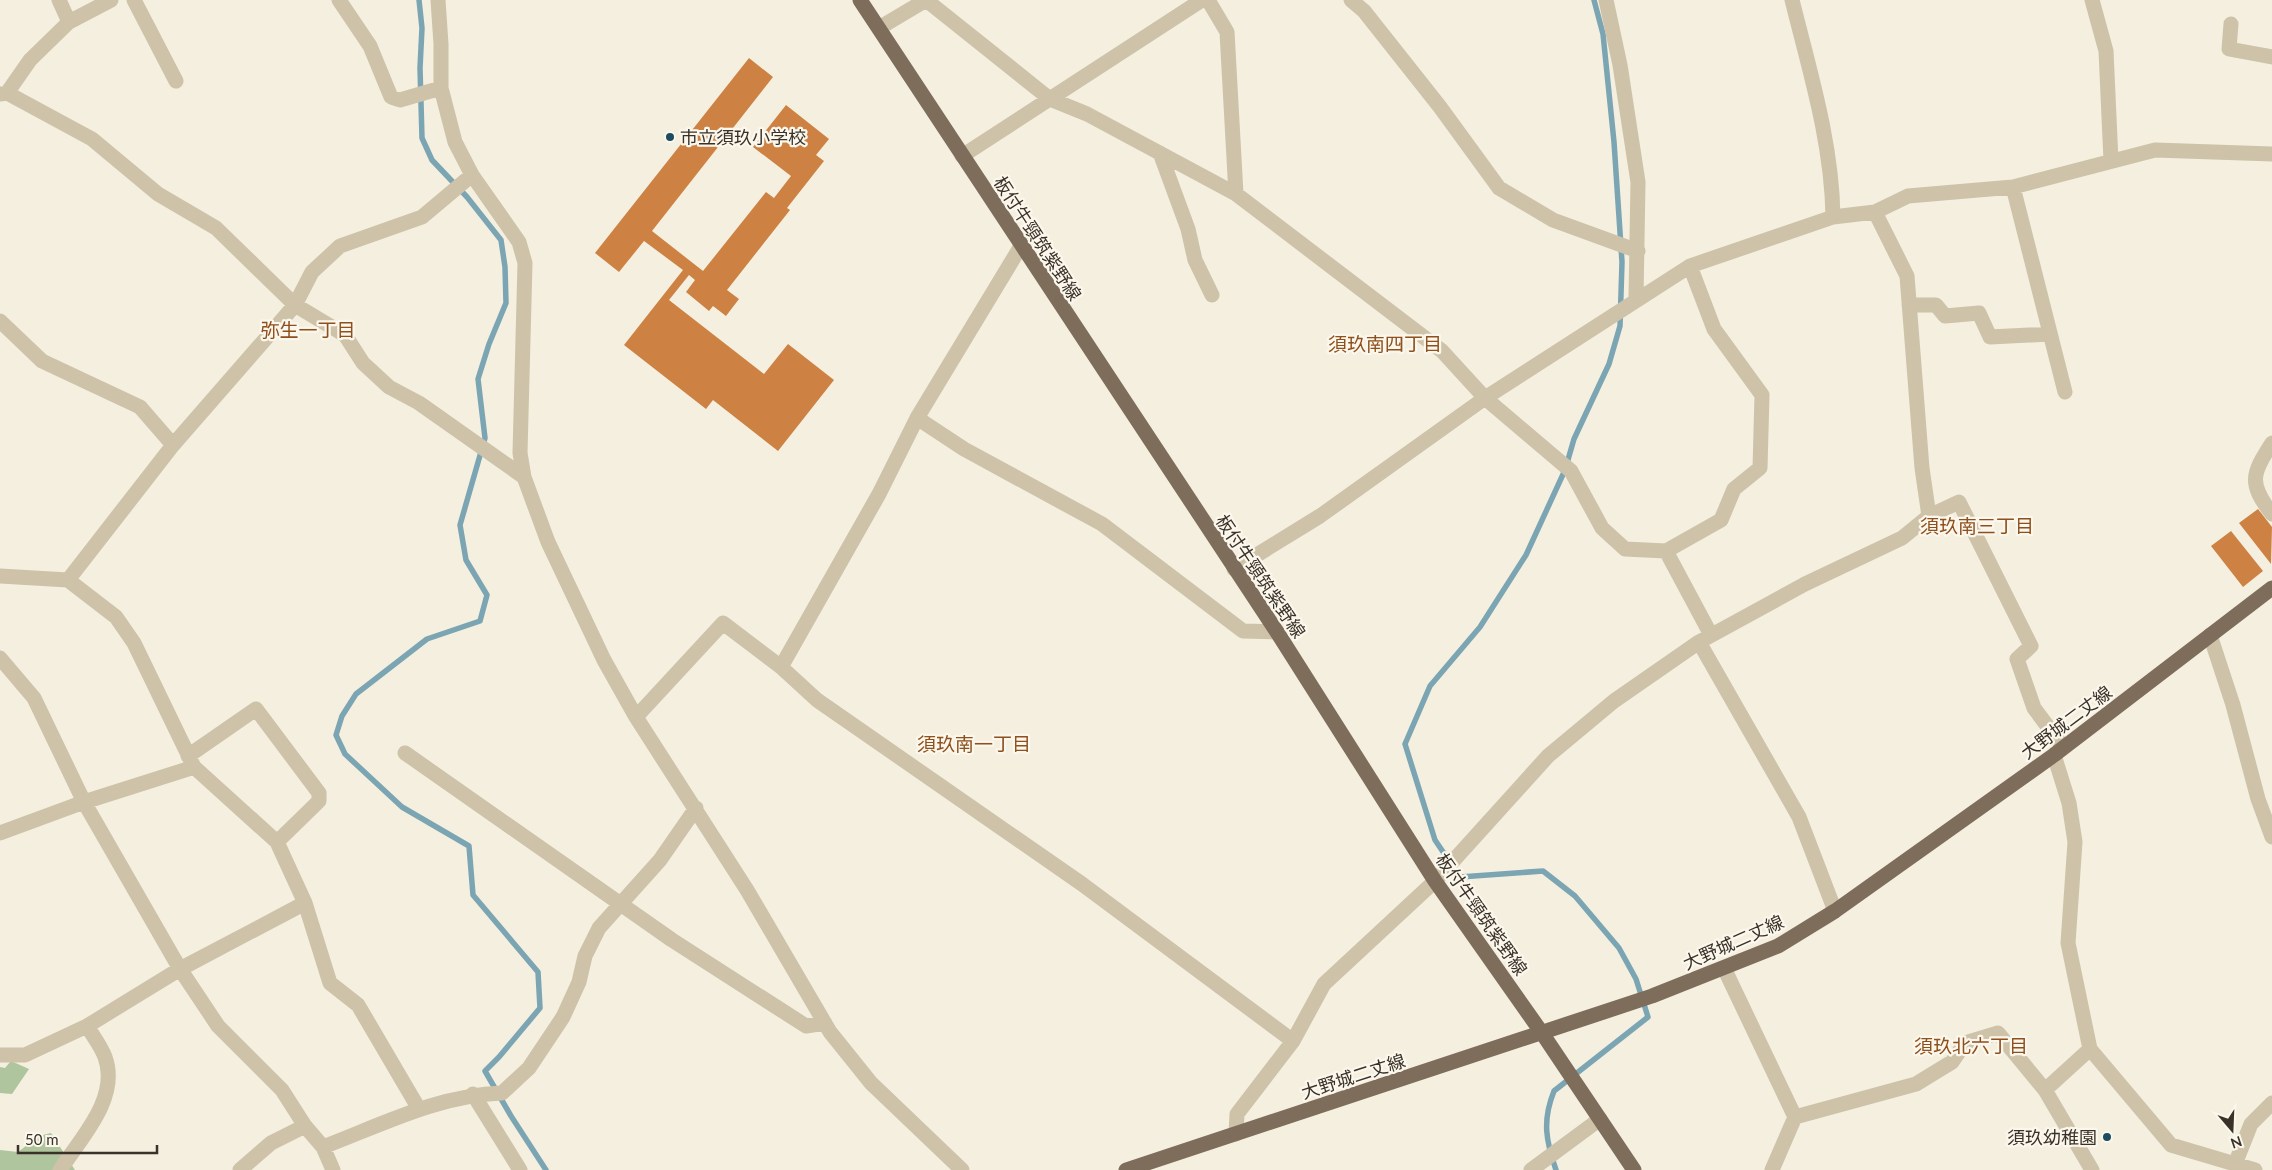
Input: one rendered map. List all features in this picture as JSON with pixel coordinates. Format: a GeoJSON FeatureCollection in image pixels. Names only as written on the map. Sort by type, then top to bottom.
{"type":"FeatureCollection","features":[{"type":"Feature","properties":{"kind":"main road","name":"板付牛頸筑紫野線"},"geometry":{"type":"LineString","coordinates":[[860,0],[1277,632],[1435,881],[1542,1033],[1634,1170]]}},
{"type":"Feature","properties":{"kind":"main road","name":"大野城二丈線"},"geometry":{"type":"LineString","coordinates":[[1126,1170],[1652,996],[1778,946],[1835,910],[2059,751],[2272,588]]}},
{"type":"Feature","properties":{"kind":"street"},"geometry":{"type":"LineString","coordinates":[[59,0],[69,22]]}},
{"type":"Feature","properties":{"kind":"street"},"geometry":{"type":"LineString","coordinates":[[111,0],[69,22],[30,60],[4,94],[92,139],[158,194],[216,228],[295,305],[345,335],[363,363],[389,387],[420,403],[524,478]]}},
{"type":"Feature","properties":{"kind":"street"},"geometry":{"type":"LineString","coordinates":[[134,0],[176,81]]}},
{"type":"Feature","properties":{"kind":"street"},"geometry":{"type":"LineString","coordinates":[[340,0],[370,46],[392,97],[400,100],[434,90]]}},
{"type":"Feature","properties":{"kind":"street"},"geometry":{"type":"LineString","coordinates":[[438,0],[442,44],[434,90],[455,142],[472,175],[519,242],[524,263],[520,453],[524,478],[548,542],[604,660],[636,717],[747,890],[825,1023],[872,1082],[962,1170]]}},
{"type":"Feature","properties":{"kind":"street"},"geometry":{"type":"LineString","coordinates":[[879,28],[926,0],[1050,99],[1087,114],[1236,194],[1442,351],[1485,398],[1571,471],[1602,528],[1625,549],[1666,551],[1721,520],[1734,489],[1760,468],[1762,395],[1714,329],[1690,266]]}},
{"type":"Feature","properties":{"kind":"street"},"geometry":{"type":"LineString","coordinates":[[962,156],[1202,0]]}},
{"type":"Feature","properties":{"kind":"street"},"geometry":{"type":"LineString","coordinates":[[1208,0],[1227,32],[1236,194]]}},
{"type":"Feature","properties":{"kind":"street"},"geometry":{"type":"LineString","coordinates":[[1351,0],[1364,11],[1440,107],[1499,188],[1554,220],[1638,251]]}},
{"type":"Feature","properties":{"kind":"street"},"geometry":{"type":"LineString","coordinates":[[1606,0],[1620,65],[1638,182],[1636,299]]}},
{"type":"Feature","properties":{"kind":"street"},"geometry":{"type":"LineString","coordinates":[[1792,0],[1823,124],[1833,187],[1834,217]]}},
{"type":"Feature","properties":{"kind":"street"},"geometry":{"type":"LineString","coordinates":[[2092,0],[2106,51],[2111,160]]}},
{"type":"Feature","properties":{"kind":"street"},"geometry":{"type":"LineString","coordinates":[[2231,24],[2229,50],[2272,57]]}},
{"type":"Feature","properties":{"kind":"street"},"geometry":{"type":"LineString","coordinates":[[1234,569],[1320,516],[1485,398],[1690,266],[1834,217],[1875,212],[1908,196],[2013,186],[2155,150],[2272,154]]}},
{"type":"Feature","properties":{"kind":"street"},"geometry":{"type":"LineString","coordinates":[[1160,153],[1188,228],[1194,260],[1212,295]]}},
{"type":"Feature","properties":{"kind":"street"},"geometry":{"type":"LineString","coordinates":[[68,580],[173,445],[295,305],[312,272],[340,246],[422,217],[472,175]]}},
{"type":"Feature","properties":{"kind":"street"},"geometry":{"type":"LineString","coordinates":[[2013,186],[2065,392]]}},
{"type":"Feature","properties":{"kind":"street"},"geometry":{"type":"LineString","coordinates":[[1875,212],[1906,276],[1921,432],[1922,468],[1929,516]]}},
{"type":"Feature","properties":{"kind":"street"},"geometry":{"type":"LineString","coordinates":[[781,668],[879,494],[917,418],[1021,246]]}},
{"type":"Feature","properties":{"kind":"street"},"geometry":{"type":"LineString","coordinates":[[1909,305],[1936,305],[1945,316],[1979,313],[1990,337],[2050,334]]}},
{"type":"Feature","properties":{"kind":"street"},"geometry":{"type":"LineString","coordinates":[[0,321],[42,362],[140,407],[173,445]]}},
{"type":"Feature","properties":{"kind":"street"},"geometry":{"type":"LineString","coordinates":[[917,418],[964,448],[1102,524],[1242,631],[1277,632]]}},
{"type":"Feature","properties":{"kind":"street"},"geometry":{"type":"LineString","coordinates":[[2272,443],[2257,467],[2256,482],[2261,499],[2272,514]]}},
{"type":"Feature","properties":{"kind":"street"},"geometry":{"type":"LineString","coordinates":[[1236,1134],[1237,1114],[1293,1042],[1324,984],[1435,881],[1548,756],[1614,701],[1705,639],[1805,584],[1902,538],[1929,516],[1959,502],[2032,646],[2017,659],[2034,708],[2059,751],[2075,842],[2068,943],[2090,1049],[2171,1145],[2255,1170]]}},
{"type":"Feature","properties":{"kind":"street"},"geometry":{"type":"LineString","coordinates":[[1666,551],[1705,639],[1800,817],[1835,910]]}},
{"type":"Feature","properties":{"kind":"street"},"geometry":{"type":"LineString","coordinates":[[0,576],[68,580],[116,617],[134,643],[191,762],[277,842],[305,903],[330,983],[358,1005],[420,1109]]}},
{"type":"Feature","properties":{"kind":"street"},"geometry":{"type":"LineString","coordinates":[[636,717],[723,624],[781,668],[818,700],[1082,884],[1293,1042]]}},
{"type":"Feature","properties":{"kind":"street"},"geometry":{"type":"LineString","coordinates":[[2210,635],[2233,705],[2258,799],[2272,837]]}},
{"type":"Feature","properties":{"kind":"street"},"geometry":{"type":"LineString","coordinates":[[0,658],[34,698],[84,802],[180,969],[218,1026],[282,1090],[305,1126],[323,1148],[333,1170]]}},
{"type":"Feature","properties":{"kind":"street"},"geometry":{"type":"LineString","coordinates":[[0,833],[191,762],[256,709],[319,794],[319,801],[277,842]]}},
{"type":"Feature","properties":{"kind":"street"},"geometry":{"type":"LineString","coordinates":[[405,753],[672,940],[806,1026],[825,1023]]}},
{"type":"Feature","properties":{"kind":"street"},"geometry":{"type":"LineString","coordinates":[[323,1148],[420,1109],[473,1094],[502,1093],[529,1068],[563,1017],[579,982],[585,956],[599,928],[660,860],[696,808]]}},
{"type":"Feature","properties":{"kind":"street"},"geometry":{"type":"LineString","coordinates":[[0,1055],[24,1055],[87,1026],[180,969],[305,903]]}},
{"type":"Feature","properties":{"kind":"street"},"geometry":{"type":"LineString","coordinates":[[1724,968],[1796,1117]]}},
{"type":"Feature","properties":{"kind":"street"},"geometry":{"type":"LineString","coordinates":[[60,1170],[103,1106],[107,1081],[105,1057],[87,1026]]}},
{"type":"Feature","properties":{"kind":"street"},"geometry":{"type":"LineString","coordinates":[[1796,1117],[1916,1084],[1952,1062],[1965,1043],[1998,1032],[2045,1090],[2092,1170]]}},
{"type":"Feature","properties":{"kind":"street"},"geometry":{"type":"LineString","coordinates":[[2045,1090],[2090,1049]]}},
{"type":"Feature","properties":{"kind":"street"},"geometry":{"type":"LineString","coordinates":[[473,1094],[520,1170]]}},
{"type":"Feature","properties":{"kind":"street"},"geometry":{"type":"LineString","coordinates":[[2235,1164],[2251,1124],[2272,1103]]}},
{"type":"Feature","properties":{"kind":"street"},"geometry":{"type":"LineString","coordinates":[[1772,1170],[1796,1117]]}},
{"type":"Feature","properties":{"kind":"street"},"geometry":{"type":"LineString","coordinates":[[1531,1170],[1600,1119]]}},
{"type":"Feature","properties":{"kind":"street"},"geometry":{"type":"LineString","coordinates":[[240,1170],[271,1142],[305,1126]]}},
{"type":"Feature","properties":{"kind":"green space"},"geometry":{"type":"Polygon","coordinates":[[[11,1061],[29,1069],[12,1094],[0,1093],[0,1067],[5,1068],[11,1061]]]}},
{"type":"Feature","properties":{"kind":"green space"},"geometry":{"type":"Polygon","coordinates":[[[51,1133],[75,1170],[0,1170],[0,1150],[18,1152],[39,1136],[51,1133]]]}},
{"type":"Feature","properties":{"kind":"building"},"geometry":{"type":"Polygon","coordinates":[[[749,58],[773,77],[652,231],[703,271],[766,192],[774,198],[791,176],[753,147],[786,105],[829,139],[816,155],[824,161],[787,208],[790,210],[727,290],[739,299],[726,316],[713,306],[709,311],[686,292],[695,280],[689,275],[669,300],[764,374],[788,344],[834,380],[778,451],[713,400],[706,409],[624,345],[683,270],[644,241],[619,272],[595,253],[749,58]]]}},
{"type":"Feature","properties":{"kind":"building"},"geometry":{"type":"Polygon","coordinates":[[[2258,509],[2272,527],[2271,564],[2239,523],[2258,509]]]}},
{"type":"Feature","properties":{"kind":"building"},"geometry":{"type":"Polygon","coordinates":[[[2231,531],[2263,571],[2243,587],[2211,546],[2231,531]]]}},
{"type":"Feature","properties":{"kind":"waterway"},"geometry":{"type":"LineString","coordinates":[[419,0],[422,28],[420,68],[422,138],[432,160],[467,197],[501,240],[505,267],[506,303],[489,344],[478,379],[485,438],[460,525],[466,560],[487,595],[480,621],[427,639],[356,694],[342,716],[336,735],[345,754],[402,807],[469,846],[473,895],[538,972],[540,1008],[485,1071],[546,1170]]}},
{"type":"Feature","properties":{"kind":"waterway"},"geometry":{"type":"LineString","coordinates":[[1556,1170],[1547,1131],[1548,1112],[1554,1091],[1648,1017],[1636,979],[1619,948],[1575,896],[1543,871],[1460,877],[1435,840],[1405,744],[1430,686],[1480,627],[1526,555],[1565,470],[1574,439],[1609,364],[1620,326],[1622,262],[1614,142],[1603,34],[1594,0]]}},
{"type":"Feature","properties":{"kind":"place","name":"市立須玖小学校"},"geometry":{"type":"Point","coordinates":[670,137]}},
{"type":"Feature","properties":{"kind":"place","name":"須玖幼稚園"},"geometry":{"type":"Point","coordinates":[2107,1137]}},
{"type":"Feature","properties":{"kind":"district","name":"弥生一丁目"},"geometry":{"type":"Point","coordinates":[308,329]}},
{"type":"Feature","properties":{"kind":"district","name":"須玖南四丁目"},"geometry":{"type":"Point","coordinates":[1385,343]}},
{"type":"Feature","properties":{"kind":"district","name":"須玖南三丁目"},"geometry":{"type":"Point","coordinates":[1977,525]}},
{"type":"Feature","properties":{"kind":"district","name":"須玖南一丁目"},"geometry":{"type":"Point","coordinates":[974,743]}},
{"type":"Feature","properties":{"kind":"district","name":"須玖北六丁目"},"geometry":{"type":"Point","coordinates":[1971,1045]}}]}
